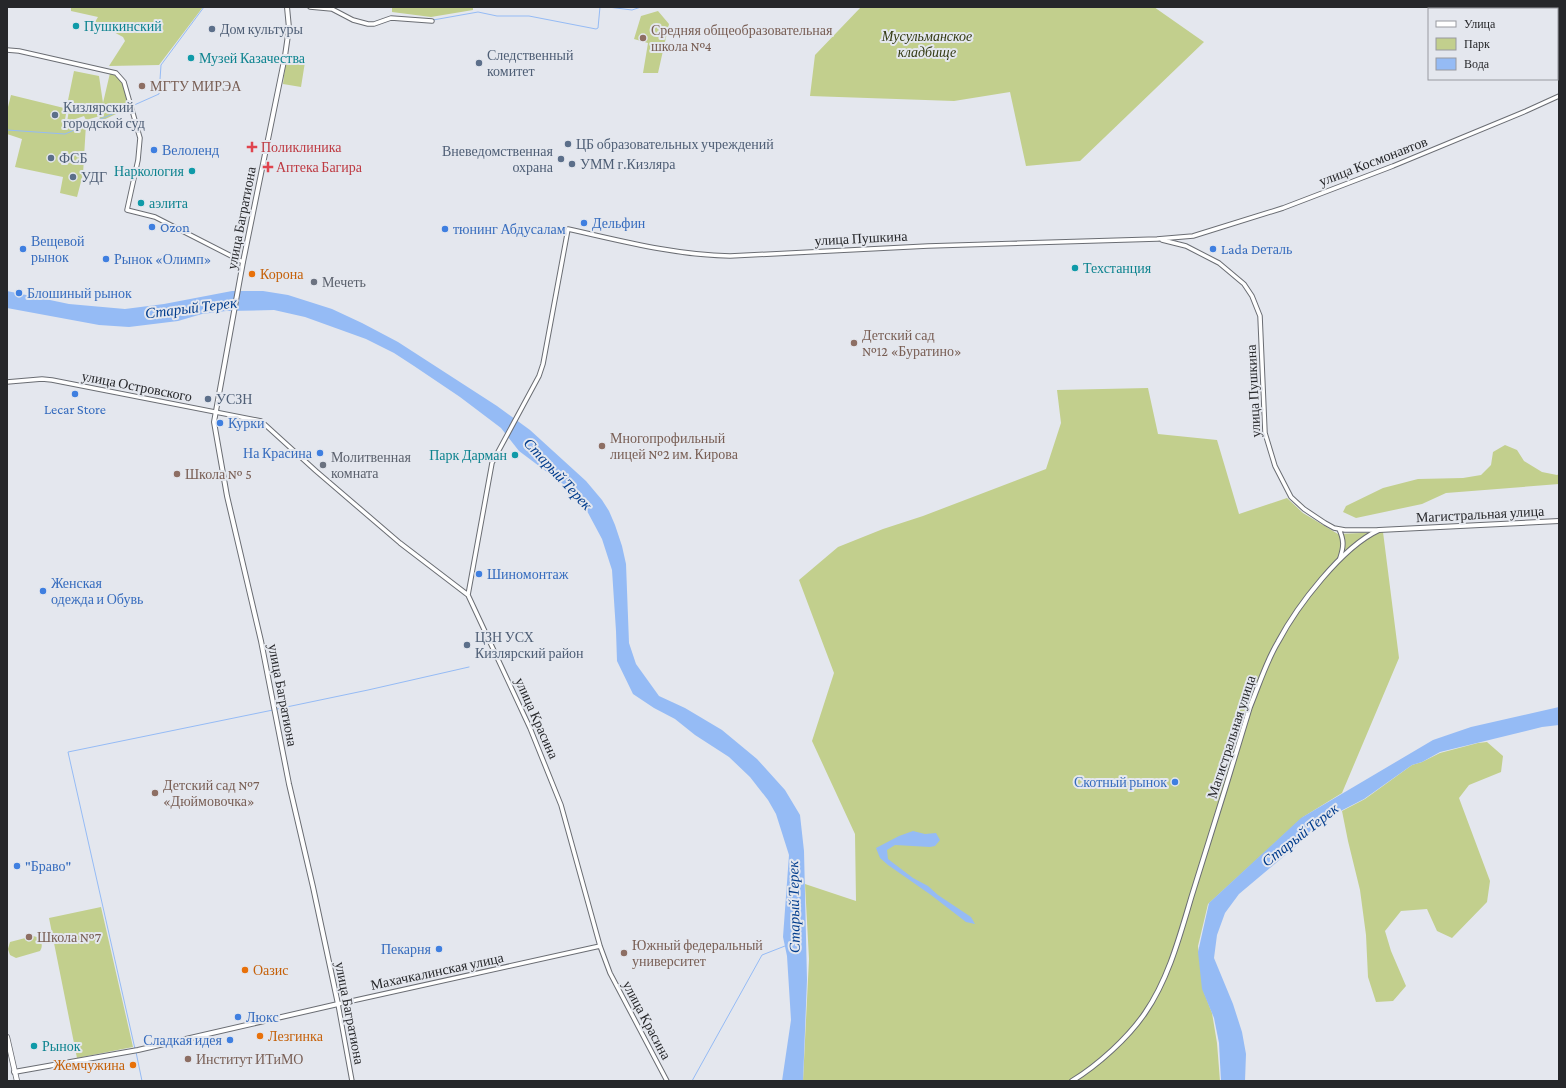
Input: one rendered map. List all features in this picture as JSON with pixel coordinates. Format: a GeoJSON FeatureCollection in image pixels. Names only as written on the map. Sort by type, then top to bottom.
{"type":"FeatureCollection","features":[{"type":"Feature","properties":{"kind":"main road","name":"улица Багратиона"},"geometry":{"type":"LineString","coordinates":[[287,7],[289,28],[285,56],[237,291],[214,422],[227,496],[261,641],[289,784],[338,1004]]}},
{"type":"Feature","properties":{"kind":"main road","name":"Магистральная улица"},"geometry":{"type":"LineString","coordinates":[[1072,1081],[1100,1061],[1121,1041],[1141,1018],[1154,998],[1177,944],[1250,707],[1264,671],[1278,642],[1292,619],[1340,558],[1367,535],[1379,530],[1559,521]]}},
{"type":"Feature","properties":{"kind":"main road","name":"Махачкалинская улица"},"geometry":{"type":"LineString","coordinates":[[14,1072],[138,1050],[338,1004]]}},
{"type":"Feature","properties":{"kind":"main road"},"geometry":{"type":"LineString","coordinates":[[7,1037],[10,1059]]}},
{"type":"Feature","properties":{"kind":"main road"},"geometry":{"type":"LineString","coordinates":[[7,1040],[10,1059],[17,1081]]}},
{"type":"Feature","properties":{"kind":"street"},"geometry":{"type":"LineString","coordinates":[[310,7],[332,9],[353,20],[368,24],[374,24],[391,18],[432,20]]}},
{"type":"Feature","properties":{"kind":"street"},"geometry":{"type":"LineString","coordinates":[[7,50],[19,51],[116,73],[124,82],[140,138],[138,160],[127,210],[155,217],[243,262]]}},
{"type":"Feature","properties":{"kind":"street","name":"улица Космонавтов"},"geometry":{"type":"LineString","coordinates":[[1193,236],[1264,214],[1342,186],[1526,111],[1558,96]]}},
{"type":"Feature","properties":{"kind":"street","name":"улица Пушкина"},"geometry":{"type":"LineString","coordinates":[[468,595],[492,463],[539,376],[543,364],[568,229],[667,251],[708,256],[920,246],[1157,239],[1193,236]]}},
{"type":"Feature","properties":{"kind":"street","name":"улица Пушкина"},"geometry":{"type":"LineString","coordinates":[[1157,239],[1186,246],[1219,263],[1244,284],[1252,296],[1260,316],[1265,433],[1275,466],[1291,497],[1304,509],[1325,523],[1338,528],[1379,530]]}},
{"type":"Feature","properties":{"kind":"street","name":"улица Островского"},"geometry":{"type":"LineString","coordinates":[[7,382],[42,379],[52,380],[261,421]]}},
{"type":"Feature","properties":{"kind":"street","name":"улица Красина"},"geometry":{"type":"LineString","coordinates":[[261,421],[316,471],[400,543],[468,595],[530,728],[561,805],[600,946],[610,973],[667,1081]]}},
{"type":"Feature","properties":{"kind":"street"},"geometry":{"type":"LineString","coordinates":[[1338,528],[1343,539],[1344,548],[1340,558]]}},
{"type":"Feature","properties":{"kind":"street","name":"Махачкалинская улица"},"geometry":{"type":"LineString","coordinates":[[338,1004],[600,946]]}},
{"type":"Feature","properties":{"kind":"street","name":"улица Багратиона"},"geometry":{"type":"LineString","coordinates":[[338,1004],[352,1081]]}},
{"type":"Feature","properties":{"kind":"green space"},"geometry":{"type":"Polygon","coordinates":[[[71,7],[203,7],[159,65],[109,66],[125,41],[123,37],[95,22],[98,17],[71,11],[71,7]]]}},
{"type":"Feature","properties":{"kind":"green space"},"geometry":{"type":"Polygon","coordinates":[[[392,7],[473,7],[473,10],[431,17],[392,12],[392,7]]]}},
{"type":"Feature","properties":{"kind":"green space","name":"Мусульманское кладбище"},"geometry":{"type":"Polygon","coordinates":[[[861,7],[1154,7],[1204,42],[1080,161],[1026,166],[1010,92],[954,101],[810,96],[815,55],[861,7]]]}},
{"type":"Feature","properties":{"kind":"green space"},"geometry":{"type":"Polygon","coordinates":[[[658,11],[669,24],[658,73],[643,73],[648,43],[634,39],[641,16],[658,11]]]}},
{"type":"Feature","properties":{"kind":"green space"},"geometry":{"type":"Polygon","coordinates":[[[286,59],[305,62],[301,87],[283,84],[286,59]]]}},
{"type":"Feature","properties":{"kind":"green space"},"geometry":{"type":"Polygon","coordinates":[[[74,71],[99,76],[103,103],[110,73],[115,75],[125,86],[131,107],[99,122],[100,116],[86,120],[84,116],[67,122],[69,110],[66,110],[74,71]]]}},
{"type":"Feature","properties":{"kind":"green space"},"geometry":{"type":"Polygon","coordinates":[[[11,95],[64,108],[63,112],[66,114],[64,125],[82,120],[84,124],[86,124],[83,174],[77,197],[60,193],[63,177],[15,167],[22,139],[7,134],[7,111],[11,95]]]}},
{"type":"Feature","properties":{"kind":"green space"},"geometry":{"type":"Polygon","coordinates":[[[1148,388],[1158,434],[1217,440],[1239,514],[1287,498],[1303,513],[1338,534],[1383,532],[1399,658],[1342,793],[1303,817],[1208,904],[1198,946],[1203,990],[1212,1013],[1217,1043],[1220,1081],[803,1081],[809,959],[805,884],[856,901],[855,834],[812,741],[834,673],[799,580],[838,547],[1046,469],[1061,423],[1057,390],[1148,388]]]}},
{"type":"Feature","properties":{"kind":"green space"},"geometry":{"type":"Polygon","coordinates":[[[1505,445],[1517,450],[1524,461],[1542,472],[1557,475],[1559,474],[1559,484],[1446,493],[1422,504],[1356,518],[1343,512],[1346,506],[1383,488],[1418,479],[1463,478],[1481,475],[1491,465],[1493,452],[1505,445]]]}},
{"type":"Feature","properties":{"kind":"green space"},"geometry":{"type":"Polygon","coordinates":[[[1487,742],[1503,756],[1501,772],[1469,785],[1459,798],[1490,881],[1487,902],[1452,938],[1437,931],[1427,909],[1401,911],[1385,931],[1391,951],[1406,986],[1393,1001],[1376,1002],[1368,977],[1366,935],[1360,890],[1342,811],[1365,799],[1412,765],[1440,753],[1487,742]]]}},
{"type":"Feature","properties":{"kind":"green space"},"geometry":{"type":"Polygon","coordinates":[[[101,907],[133,1047],[77,1058],[49,918],[101,907]]]}},
{"type":"Feature","properties":{"kind":"green space"},"geometry":{"type":"Polygon","coordinates":[[[33,936],[38,938],[41,942],[42,946],[40,951],[16,958],[10,955],[8,949],[10,942],[33,936]]]}},
{"type":"Feature","properties":{"kind":"water","name":"Старый Терек"},"geometry":{"type":"Polygon","coordinates":[[[7,291],[69,304],[125,309],[164,304],[232,291],[263,291],[288,295],[332,309],[398,342],[497,406],[530,430],[586,481],[609,511],[622,546],[626,564],[629,643],[636,664],[659,696],[685,708],[722,730],[757,759],[785,790],[800,815],[804,851],[807,980],[803,1081],[782,1081],[791,1020],[787,956],[783,937],[789,855],[776,814],[768,800],[750,777],[729,757],[695,735],[675,719],[654,708],[633,694],[617,661],[612,570],[602,539],[579,496],[519,451],[501,428],[460,397],[414,366],[394,353],[366,339],[305,317],[274,310],[226,311],[202,314],[178,321],[129,327],[99,325],[7,308],[7,291]]]}},
{"type":"Feature","properties":{"kind":"water","name":"Старый Терек"},"geometry":{"type":"Polygon","coordinates":[[[1559,707],[1559,725],[1542,727],[1440,752],[1422,762],[1412,765],[1364,799],[1327,818],[1312,829],[1301,842],[1239,894],[1225,913],[1217,935],[1214,958],[1233,1004],[1242,1032],[1246,1054],[1245,1081],[1221,1081],[1219,1043],[1214,1018],[1202,989],[1198,952],[1209,903],[1301,818],[1433,740],[1471,727],[1559,707]]]}},
{"type":"Feature","properties":{"kind":"water"},"geometry":{"type":"Polygon","coordinates":[[[913,831],[925,834],[936,833],[940,840],[935,846],[930,847],[895,845],[887,850],[888,859],[913,878],[928,886],[938,895],[971,917],[975,924],[966,922],[880,858],[876,848],[899,836],[913,831]]]}},
{"type":"Feature","properties":{"kind":"waterway"},"geometry":{"type":"LineString","coordinates":[[132,106],[159,94],[161,65],[204,7]]}},
{"type":"Feature","properties":{"kind":"waterway"},"geometry":{"type":"LineString","coordinates":[[433,20],[478,12],[497,16],[529,16],[596,29],[598,28],[600,7]]}},
{"type":"Feature","properties":{"kind":"waterway"},"geometry":{"type":"LineString","coordinates":[[608,7],[632,10],[641,7]]}},
{"type":"Feature","properties":{"kind":"waterway"},"geometry":{"type":"LineString","coordinates":[[7,130],[65,134],[129,107]]}},
{"type":"Feature","properties":{"kind":"waterway"},"geometry":{"type":"LineString","coordinates":[[277,709],[469,667]]}},
{"type":"Feature","properties":{"kind":"waterway"},"geometry":{"type":"LineString","coordinates":[[135,1049],[68,752],[273,710]]}},
{"type":"Feature","properties":{"kind":"waterway","name":"Старый Терек"},"geometry":{"type":"LineString","coordinates":[[692,1081],[762,955],[785,946]]}},
{"type":"Feature","properties":{"kind":"waterway"},"geometry":{"type":"LineString","coordinates":[[136,1052],[142,1081]]}},
{"type":"Feature","properties":{"kind":"place","name":"Пушкинский"},"geometry":{"type":"Point","coordinates":[76,26]}},
{"type":"Feature","properties":{"kind":"place","name":"Дом культуры"},"geometry":{"type":"Point","coordinates":[212,29]}},
{"type":"Feature","properties":{"kind":"place","name":"Средняя общеобразовательная школа №4"},"geometry":{"type":"Point","coordinates":[643,38]}},
{"type":"Feature","properties":{"kind":"place","name":"Музей Казачества"},"geometry":{"type":"Point","coordinates":[191,58]}},
{"type":"Feature","properties":{"kind":"place","name":"Следственный комитет"},"geometry":{"type":"Point","coordinates":[479,63]}},
{"type":"Feature","properties":{"kind":"place","name":"МГТУ МИРЭА"},"geometry":{"type":"Point","coordinates":[142,86]}},
{"type":"Feature","properties":{"kind":"place","name":"Кизлярский городской суд"},"geometry":{"type":"Point","coordinates":[55,115]}},
{"type":"Feature","properties":{"kind":"place","name":"ЦБ образовательных учреждений"},"geometry":{"type":"Point","coordinates":[568,144]}},
{"type":"Feature","properties":{"kind":"place","name":"Поликлиника"},"geometry":{"type":"Point","coordinates":[252,147]}},
{"type":"Feature","properties":{"kind":"place","name":"Велоленд"},"geometry":{"type":"Point","coordinates":[154,150]}},
{"type":"Feature","properties":{"kind":"place","name":"ФСБ"},"geometry":{"type":"Point","coordinates":[51,158]}},
{"type":"Feature","properties":{"kind":"place","name":"Вневедомственная охрана"},"geometry":{"type":"Point","coordinates":[561,159]}},
{"type":"Feature","properties":{"kind":"place","name":"УММ г.Кизляра"},"geometry":{"type":"Point","coordinates":[572,164]}},
{"type":"Feature","properties":{"kind":"place","name":"Аптека Багира"},"geometry":{"type":"Point","coordinates":[268,167]}},
{"type":"Feature","properties":{"kind":"place","name":"Наркология"},"geometry":{"type":"Point","coordinates":[192,171]}},
{"type":"Feature","properties":{"kind":"place","name":"УДГ"},"geometry":{"type":"Point","coordinates":[73,177]}},
{"type":"Feature","properties":{"kind":"place","name":"аэлита"},"geometry":{"type":"Point","coordinates":[141,203]}},
{"type":"Feature","properties":{"kind":"place","name":"Дельфин"},"geometry":{"type":"Point","coordinates":[584,223]}},
{"type":"Feature","properties":{"kind":"place","name":"Ozon"},"geometry":{"type":"Point","coordinates":[152,227]}},
{"type":"Feature","properties":{"kind":"place","name":"тюнинг Абдусалам"},"geometry":{"type":"Point","coordinates":[445,229]}},
{"type":"Feature","properties":{"kind":"place","name":"Вещевой рынок"},"geometry":{"type":"Point","coordinates":[23,249]}},
{"type":"Feature","properties":{"kind":"place","name":"Lada Dеталь"},"geometry":{"type":"Point","coordinates":[1213,249]}},
{"type":"Feature","properties":{"kind":"place","name":"Рынок «Олимп»"},"geometry":{"type":"Point","coordinates":[106,259]}},
{"type":"Feature","properties":{"kind":"place","name":"Техстанция"},"geometry":{"type":"Point","coordinates":[1075,268]}},
{"type":"Feature","properties":{"kind":"place","name":"Корона"},"geometry":{"type":"Point","coordinates":[252,274]}},
{"type":"Feature","properties":{"kind":"place","name":"Мечеть"},"geometry":{"type":"Point","coordinates":[314,282]}},
{"type":"Feature","properties":{"kind":"place","name":"Блошиный рынок"},"geometry":{"type":"Point","coordinates":[19,293]}},
{"type":"Feature","properties":{"kind":"place","name":"Детский сад №12 «Буратино»"},"geometry":{"type":"Point","coordinates":[854,343]}},
{"type":"Feature","properties":{"kind":"place","name":"Lecar Store"},"geometry":{"type":"Point","coordinates":[75,394]}},
{"type":"Feature","properties":{"kind":"place","name":"УСЗН"},"geometry":{"type":"Point","coordinates":[208,399]}},
{"type":"Feature","properties":{"kind":"place","name":"Курки"},"geometry":{"type":"Point","coordinates":[220,423]}},
{"type":"Feature","properties":{"kind":"place","name":"Многопрофильный лицей №2 им. Кирова"},"geometry":{"type":"Point","coordinates":[602,446]}},
{"type":"Feature","properties":{"kind":"place","name":"На Красина"},"geometry":{"type":"Point","coordinates":[320,453]}},
{"type":"Feature","properties":{"kind":"place","name":"Парк Дарман"},"geometry":{"type":"Point","coordinates":[515,455]}},
{"type":"Feature","properties":{"kind":"place","name":"Молитвенная комната"},"geometry":{"type":"Point","coordinates":[323,465]}},
{"type":"Feature","properties":{"kind":"place","name":"Школа № 5"},"geometry":{"type":"Point","coordinates":[177,474]}},
{"type":"Feature","properties":{"kind":"place","name":"Шиномонтаж"},"geometry":{"type":"Point","coordinates":[479,574]}},
{"type":"Feature","properties":{"kind":"place","name":"Женская одежда и Обувь"},"geometry":{"type":"Point","coordinates":[43,591]}},
{"type":"Feature","properties":{"kind":"place","name":"ЦЗН УСХ Кизлярский район"},"geometry":{"type":"Point","coordinates":[467,645]}},
{"type":"Feature","properties":{"kind":"place","name":"Скотный рынок"},"geometry":{"type":"Point","coordinates":[1175,782]}},
{"type":"Feature","properties":{"kind":"place","name":"Детский сад №7 «Дюймовочка»"},"geometry":{"type":"Point","coordinates":[155,793]}},
{"type":"Feature","properties":{"kind":"place","name":"\"Браво\""},"geometry":{"type":"Point","coordinates":[17,866]}},
{"type":"Feature","properties":{"kind":"place","name":"Школа №7"},"geometry":{"type":"Point","coordinates":[29,937]}},
{"type":"Feature","properties":{"kind":"place","name":"Пекарня"},"geometry":{"type":"Point","coordinates":[439,949]}},
{"type":"Feature","properties":{"kind":"place","name":"Южный федеральный университет"},"geometry":{"type":"Point","coordinates":[624,953]}},
{"type":"Feature","properties":{"kind":"place","name":"Оазис"},"geometry":{"type":"Point","coordinates":[245,970]}},
{"type":"Feature","properties":{"kind":"place","name":"Люкс"},"geometry":{"type":"Point","coordinates":[238,1017]}},
{"type":"Feature","properties":{"kind":"place","name":"Лезгинка"},"geometry":{"type":"Point","coordinates":[260,1036]}},
{"type":"Feature","properties":{"kind":"place","name":"Сладкая идея"},"geometry":{"type":"Point","coordinates":[230,1040]}},
{"type":"Feature","properties":{"kind":"place","name":"Рынок"},"geometry":{"type":"Point","coordinates":[34,1046]}},
{"type":"Feature","properties":{"kind":"place","name":"Институт ИТиМО"},"geometry":{"type":"Point","coordinates":[188,1059]}},
{"type":"Feature","properties":{"kind":"place","name":"Жемчужина"},"geometry":{"type":"Point","coordinates":[133,1065]}}]}
